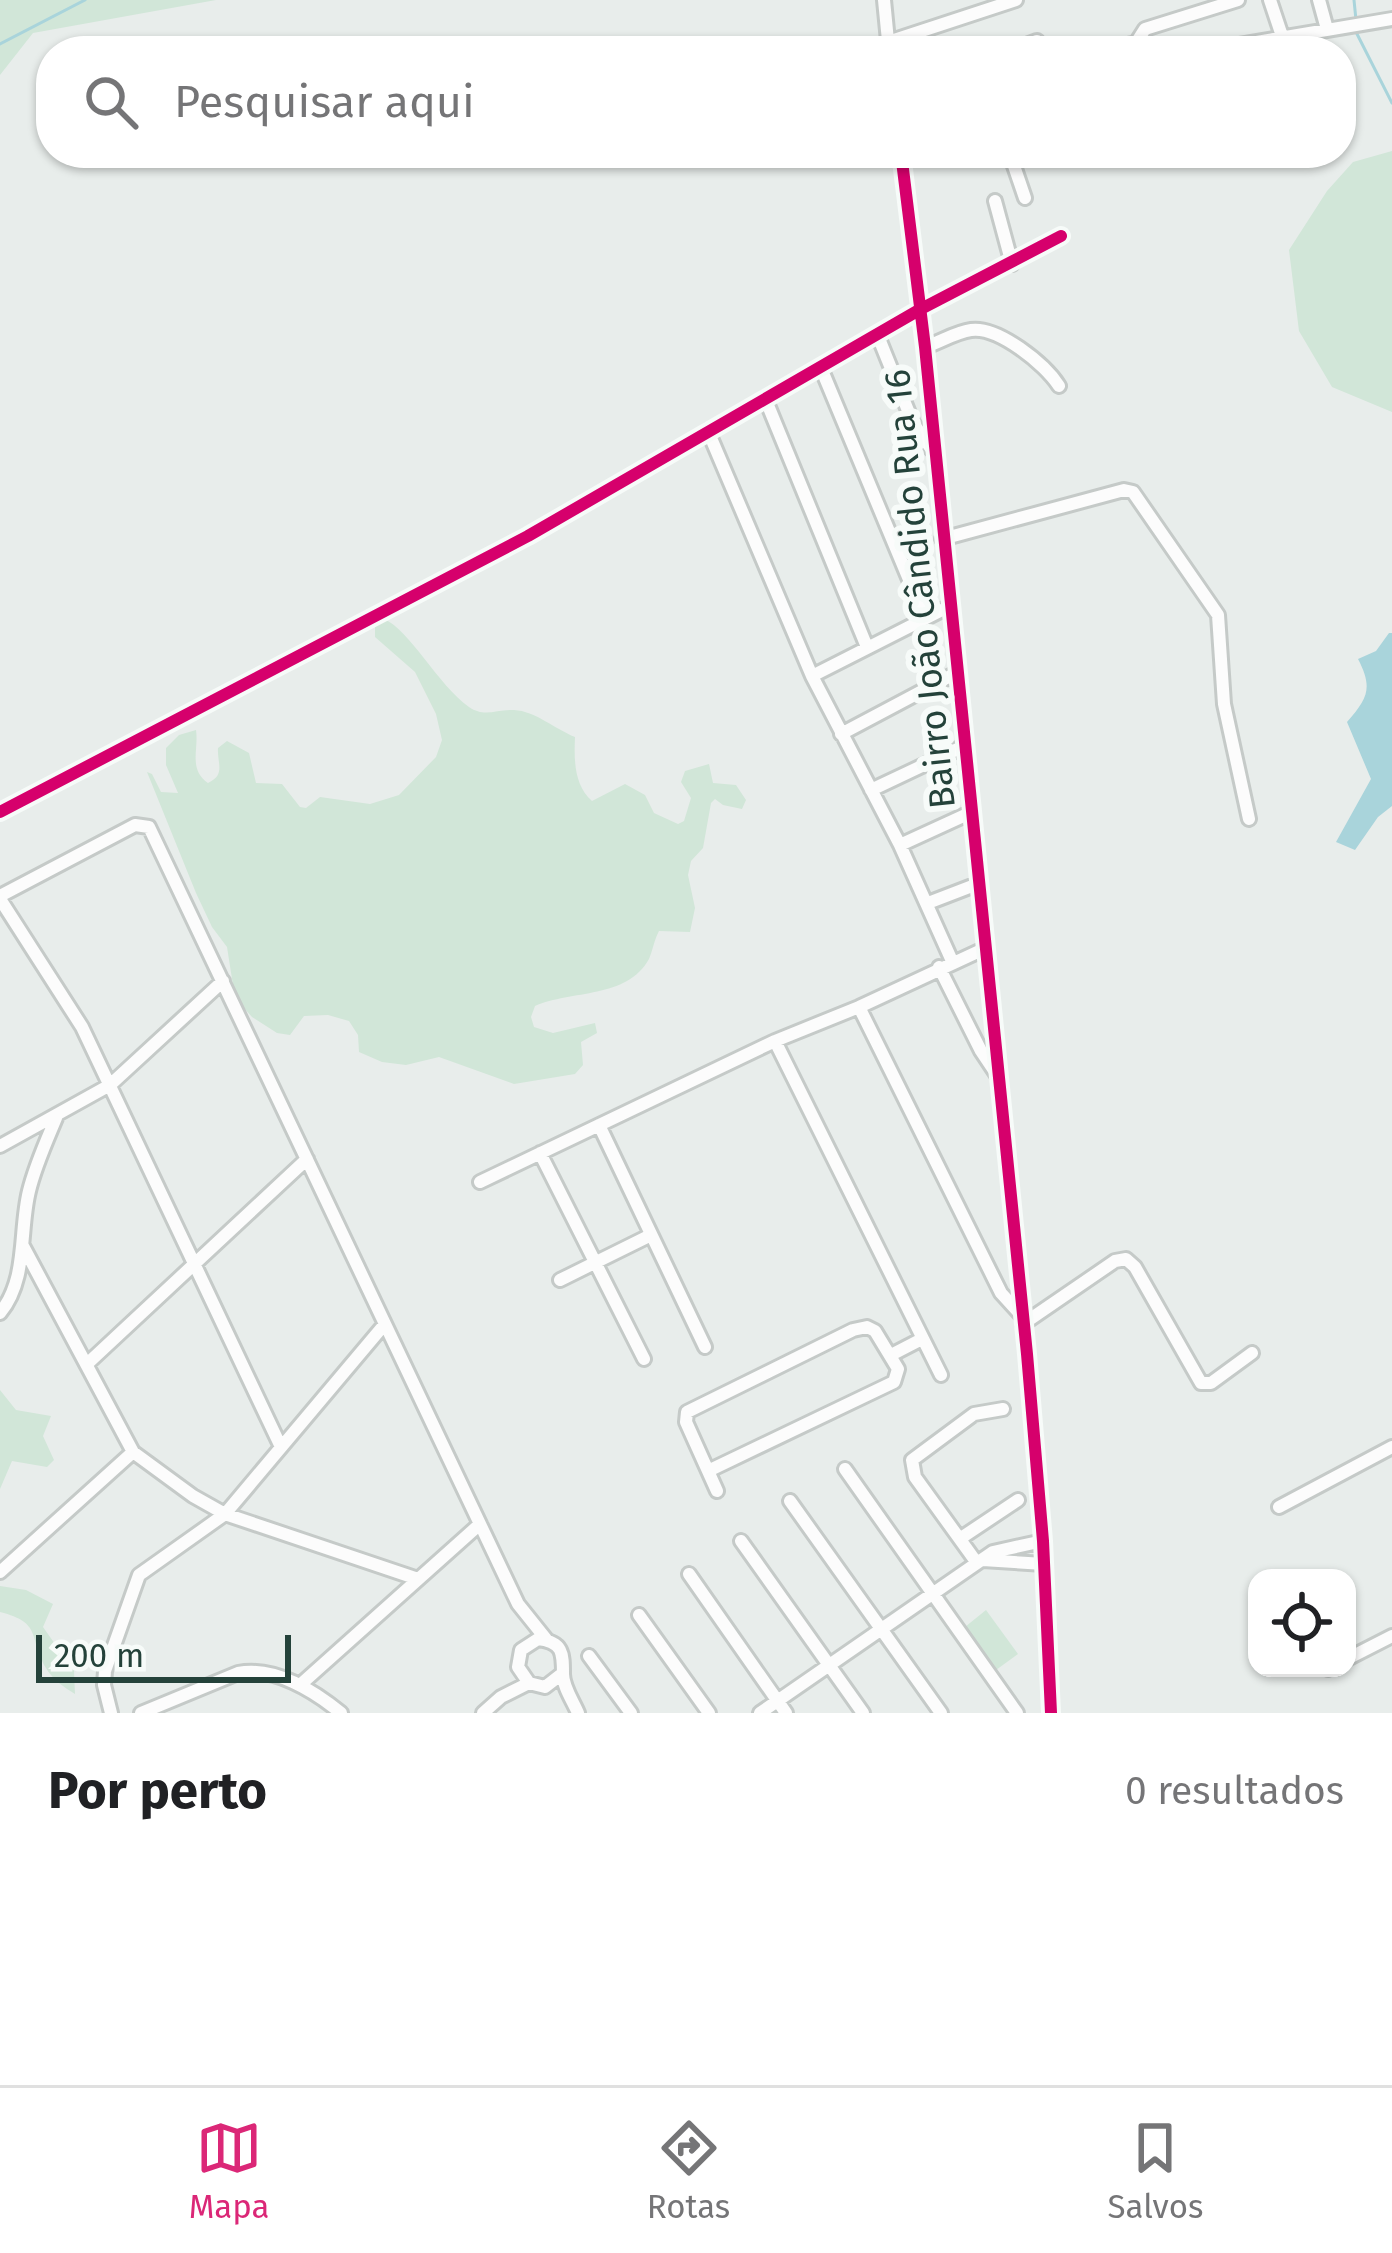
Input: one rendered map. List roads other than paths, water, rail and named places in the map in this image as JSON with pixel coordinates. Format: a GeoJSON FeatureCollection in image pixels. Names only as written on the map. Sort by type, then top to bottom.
{"type":"FeatureCollection","features":[{"type":"Feature","properties":{"kind":"street"},"geometry":{"type":"LineString","coordinates":[[884,0],[888,36]]}},
{"type":"Feature","properties":{"kind":"street"},"geometry":{"type":"LineString","coordinates":[[919,36],[1016,0]]}},
{"type":"Feature","properties":{"kind":"street"},"geometry":{"type":"LineString","coordinates":[[1137,36],[1159,23],[1238,0]]}},
{"type":"Feature","properties":{"kind":"street"},"geometry":{"type":"LineString","coordinates":[[1270,0],[1282,36],[1391,19]]}},
{"type":"Feature","properties":{"kind":"street"},"geometry":{"type":"LineString","coordinates":[[1319,0],[1327,29]]}},
{"type":"Feature","properties":{"kind":"street","name":"Bairro João Cândido Rua 16"},"geometry":{"type":"LineString","coordinates":[[903,168],[1023,1320],[1043,1541],[1051,1713]]}},
{"type":"Feature","properties":{"kind":"street"},"geometry":{"type":"LineString","coordinates":[[1015,168],[1024,198]]}},
{"type":"Feature","properties":{"kind":"street"},"geometry":{"type":"LineString","coordinates":[[995,201],[1012,264]]}},
{"type":"Feature","properties":{"kind":"street"},"geometry":{"type":"LineString","coordinates":[[0,812],[528,536],[919,310],[1061,236]]}},
{"type":"Feature","properties":{"kind":"street"},"geometry":{"type":"LineString","coordinates":[[925,347],[970,330],[984,331],[1039,362],[1059,386]]}},
{"type":"Feature","properties":{"kind":"street"},"geometry":{"type":"LineString","coordinates":[[878,336],[913,423],[933,451]]}},
{"type":"Feature","properties":{"kind":"street"},"geometry":{"type":"LineString","coordinates":[[820,368],[925,618]]}},
{"type":"Feature","properties":{"kind":"street"},"geometry":{"type":"LineString","coordinates":[[765,398],[867,647]]}},
{"type":"Feature","properties":{"kind":"street"},"geometry":{"type":"LineString","coordinates":[[708,431],[812,676],[928,903],[981,1052],[998,1076]]}},
{"type":"Feature","properties":{"kind":"street"},"geometry":{"type":"LineString","coordinates":[[943,539],[1124,490],[1133,492],[1218,615],[1224,704],[1249,819]]}},
{"type":"Feature","properties":{"kind":"street"},"geometry":{"type":"LineString","coordinates":[[812,676],[948,607]]}},
{"type":"Feature","properties":{"kind":"street"},"geometry":{"type":"LineString","coordinates":[[841,734],[956,673]]}},
{"type":"Feature","properties":{"kind":"street"},"geometry":{"type":"LineString","coordinates":[[871,790],[964,746]]}},
{"type":"Feature","properties":{"kind":"street"},"geometry":{"type":"LineString","coordinates":[[900,845],[972,812]]}},
{"type":"Feature","properties":{"kind":"street"},"geometry":{"type":"LineString","coordinates":[[281,1447],[68,1002],[0,898],[144,824],[152,831],[518,1604],[563,1652],[563,1673],[578,1713]]}},
{"type":"Feature","properties":{"kind":"street"},"geometry":{"type":"LineString","coordinates":[[928,903],[980,883]]}},
{"type":"Feature","properties":{"kind":"street"},"geometry":{"type":"LineString","coordinates":[[480,1182],[775,1041],[986,948]]}},
{"type":"Feature","properties":{"kind":"street"},"geometry":{"type":"LineString","coordinates":[[0,1146],[110,1085],[223,981]]}},
{"type":"Feature","properties":{"kind":"street"},"geometry":{"type":"LineString","coordinates":[[859,1007],[1001,1294],[1023,1320],[1115,1261],[1126,1259],[1201,1383],[1211,1383],[1252,1353]]}},
{"type":"Feature","properties":{"kind":"street"},"geometry":{"type":"LineString","coordinates":[[775,1041],[940,1375]]}},
{"type":"Feature","properties":{"kind":"street"},"geometry":{"type":"LineString","coordinates":[[0,1313],[13,1291],[29,1188],[56,1118]]}},
{"type":"Feature","properties":{"kind":"street"},"geometry":{"type":"LineString","coordinates":[[599,1125],[705,1347]]}},
{"type":"Feature","properties":{"kind":"street"},"geometry":{"type":"LineString","coordinates":[[540,1153],[644,1359]]}},
{"type":"Feature","properties":{"kind":"street"},"geometry":{"type":"LineString","coordinates":[[87,1364],[307,1159]]}},
{"type":"Feature","properties":{"kind":"street"},"geometry":{"type":"LineString","coordinates":[[560,1280],[651,1235]]}},
{"type":"Feature","properties":{"kind":"street"},"geometry":{"type":"LineString","coordinates":[[23,1246],[133,1452],[225,1514],[418,1579]]}},
{"type":"Feature","properties":{"kind":"street"},"geometry":{"type":"LineString","coordinates":[[111,1713],[105,1671],[135,1579],[225,1514],[384,1325]]}},
{"type":"Feature","properties":{"kind":"street"},"geometry":{"type":"LineString","coordinates":[[708,1471],[894,1382],[898,1369],[891,1354],[871,1328],[853,1330],[690,1409],[686,1422],[708,1471],[718,1491]]}},
{"type":"Feature","properties":{"kind":"street"},"geometry":{"type":"LineString","coordinates":[[891,1354],[920,1340]]}},
{"type":"Feature","properties":{"kind":"street"},"geometry":{"type":"LineString","coordinates":[[1003,1409],[974,1414],[912,1460],[915,1477],[980,1562],[1044,1564]]}},
{"type":"Feature","properties":{"kind":"street"},"geometry":{"type":"LineString","coordinates":[[1279,1507],[1392,1447]]}},
{"type":"Feature","properties":{"kind":"street"},"geometry":{"type":"LineString","coordinates":[[0,1572],[133,1452]]}},
{"type":"Feature","properties":{"kind":"street"},"geometry":{"type":"LineString","coordinates":[[845,1469],[1017,1713]]}},
{"type":"Feature","properties":{"kind":"street"},"geometry":{"type":"LineString","coordinates":[[961,1538],[1018,1499]]}},
{"type":"Feature","properties":{"kind":"street"},"geometry":{"type":"LineString","coordinates":[[790,1501],[941,1713]]}},
{"type":"Feature","properties":{"kind":"street"},"geometry":{"type":"LineString","coordinates":[[300,1685],[480,1525]]}},
{"type":"Feature","properties":{"kind":"street"},"geometry":{"type":"LineString","coordinates":[[741,1541],[862,1713]]}},
{"type":"Feature","properties":{"kind":"street"},"geometry":{"type":"LineString","coordinates":[[760,1713],[782,1707],[829,1664],[993,1552],[1043,1541]]}},
{"type":"Feature","properties":{"kind":"street"},"geometry":{"type":"LineString","coordinates":[[689,1574],[782,1707]]}},
{"type":"Feature","properties":{"kind":"street"},"geometry":{"type":"LineString","coordinates":[[501,1697],[524,1646],[518,1604]]}},
{"type":"Feature","properties":{"kind":"street"},"geometry":{"type":"LineString","coordinates":[[640,1615],[709,1713]]}},
{"type":"Feature","properties":{"kind":"street"},"geometry":{"type":"LineString","coordinates":[[1356,1654],[1392,1636]]}},
{"type":"Feature","properties":{"kind":"street"},"geometry":{"type":"LineString","coordinates":[[524,1646],[546,1639]]}},
{"type":"Feature","properties":{"kind":"street"},"geometry":{"type":"LineString","coordinates":[[589,1655],[631,1713]]}},
{"type":"Feature","properties":{"kind":"street"},"geometry":{"type":"LineString","coordinates":[[518,1667],[530,1683],[545,1687],[578,1713]]}},
{"type":"Feature","properties":{"kind":"street"},"geometry":{"type":"LineString","coordinates":[[142,1713],[245,1671],[300,1685],[341,1713]]}},
{"type":"Feature","properties":{"kind":"street"},"geometry":{"type":"LineString","coordinates":[[545,1687],[563,1673]]}},
{"type":"Feature","properties":{"kind":"street"},"geometry":{"type":"LineString","coordinates":[[483,1713],[501,1697],[530,1683]]}},
{"type":"Feature","properties":{"kind":"water"},"geometry":{"type":"Polygon","coordinates":[[[1389,633],[1392,806],[1378,817],[1355,850],[1336,842],[1371,779],[1347,722],[1366,692],[1358,659],[1376,651],[1389,633]]]}},
{"type":"Feature","properties":{"kind":"waterway"},"geometry":{"type":"LineString","coordinates":[[0,44],[85,0]]}},
{"type":"Feature","properties":{"kind":"waterway"},"geometry":{"type":"LineString","coordinates":[[1354,0],[1356,20]]}},
{"type":"Feature","properties":{"kind":"waterway"},"geometry":{"type":"LineString","coordinates":[[1355,30],[1392,103]]}}]}
